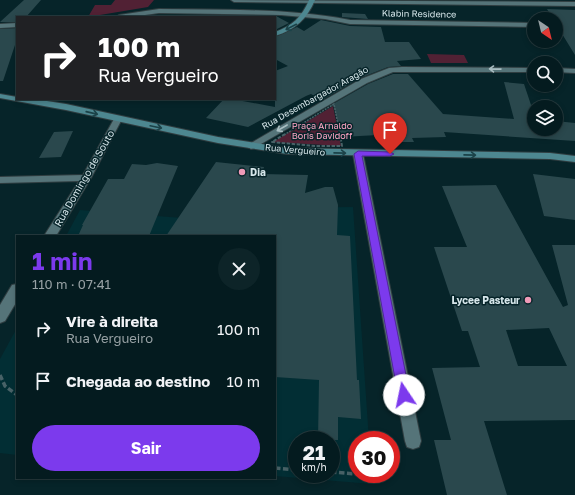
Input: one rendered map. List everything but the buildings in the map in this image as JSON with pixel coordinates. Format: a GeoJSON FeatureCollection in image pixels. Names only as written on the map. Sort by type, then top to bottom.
{"type":"FeatureCollection","features":[{"type":"Feature","properties":{"kind":"main road"},"geometry":{"type":"LineString","coordinates":[[276,34],[299,23],[312,0]]}},
{"type":"Feature","properties":{"kind":"main road"},"geometry":{"type":"LineString","coordinates":[[0,95],[16,93]]}},
{"type":"Feature","properties":{"kind":"main road","name":"Rua Vergueiro"},"geometry":{"type":"LineString","coordinates":[[0,95],[16,99]]}},
{"type":"Feature","properties":{"kind":"main road","name":"Rua Vergueiro"},"geometry":{"type":"LineString","coordinates":[[30,100],[66,103],[118,119],[251,146],[311,152],[358,154],[550,156],[575,159]]}},
{"type":"Feature","properties":{"kind":"street"},"geometry":{"type":"LineString","coordinates":[[234,0],[312,0],[405,3],[575,3]]}},
{"type":"Feature","properties":{"kind":"street"},"geometry":{"type":"LineString","coordinates":[[558,0],[575,3]]}},
{"type":"Feature","properties":{"kind":"street"},"geometry":{"type":"LineString","coordinates":[[126,16],[159,11],[281,12],[308,7]]}},
{"type":"Feature","properties":{"kind":"street","name":"Klabin Residence"},"geometry":{"type":"LineString","coordinates":[[281,12],[304,16],[325,17],[350,22],[527,25]]}},
{"type":"Feature","properties":{"kind":"street"},"geometry":{"type":"LineString","coordinates":[[0,26],[16,25]]}},
{"type":"Feature","properties":{"kind":"street","name":"Rua Desembargador Aragão"},"geometry":{"type":"LineString","coordinates":[[251,146],[364,81],[392,70],[422,68],[527,70]]}},
{"type":"Feature","properties":{"kind":"street"},"geometry":{"type":"LineString","coordinates":[[563,70],[575,71]]}},
{"type":"Feature","properties":{"kind":"street","name":"Rua Domingo de Souto"},"geometry":{"type":"LineString","coordinates":[[51,235],[86,178],[118,119]]}},
{"type":"Feature","properties":{"kind":"street"},"geometry":{"type":"LineString","coordinates":[[358,154],[413,441]]}},
{"type":"Feature","properties":{"kind":"street"},"geometry":{"type":"LineString","coordinates":[[0,180],[86,178]]}},
{"type":"Feature","properties":{"kind":"street"},"geometry":{"type":"LineString","coordinates":[[0,317],[4,305],[16,290]]}},
{"type":"Feature","properties":{"kind":"path"},"geometry":{"type":"LineString","coordinates":[[334,104],[342,146],[315,146],[272,142],[334,104]]}},
{"type":"Feature","properties":{"kind":"path"},"geometry":{"type":"LineString","coordinates":[[0,375],[5,386],[16,393]]}},
{"type":"Feature","properties":{"kind":"path"},"geometry":{"type":"LineString","coordinates":[[276,468],[288,469]]}},
{"type":"Feature","properties":{"kind":"shaded area"},"geometry":{"type":"Polygon","coordinates":[[[353,207],[368,431],[348,431],[348,482],[340,481],[340,431],[288,431],[288,477],[276,476],[276,235],[67,235],[80,210],[259,224],[262,208],[353,207]]]}},
{"type":"Feature","properties":{"kind":"shaded area"},"geometry":{"type":"Polygon","coordinates":[[[16,330],[16,455],[0,453],[0,359],[16,330]]]}},
{"type":"Feature","properties":{"kind":"green space"},"geometry":{"type":"Polygon","coordinates":[[[115,0],[154,0],[148,7],[89,16],[95,5],[111,5],[115,0]]]}},
{"type":"Feature","properties":{"kind":"green space"},"geometry":{"type":"Polygon","coordinates":[[[427,54],[464,55],[468,63],[431,63],[427,54]]]}},
{"type":"Feature","properties":{"kind":"green space","name":"Praça Arnaldo Boris Davidoff"},"geometry":{"type":"Polygon","coordinates":[[[333,106],[341,146],[273,142],[333,106]]]}},
{"type":"Feature","properties":{"kind":"place","name":"Dia"},"geometry":{"type":"Point","coordinates":[242,172]}},
{"type":"Feature","properties":{"kind":"place","name":"Lycee Pasteur"},"geometry":{"type":"Point","coordinates":[528,300]}},
{"type":"Feature","properties":{"kind":"route"},"geometry":{"type":"LineString","coordinates":[[390,154],[358,154],[404,395]]}}]}
